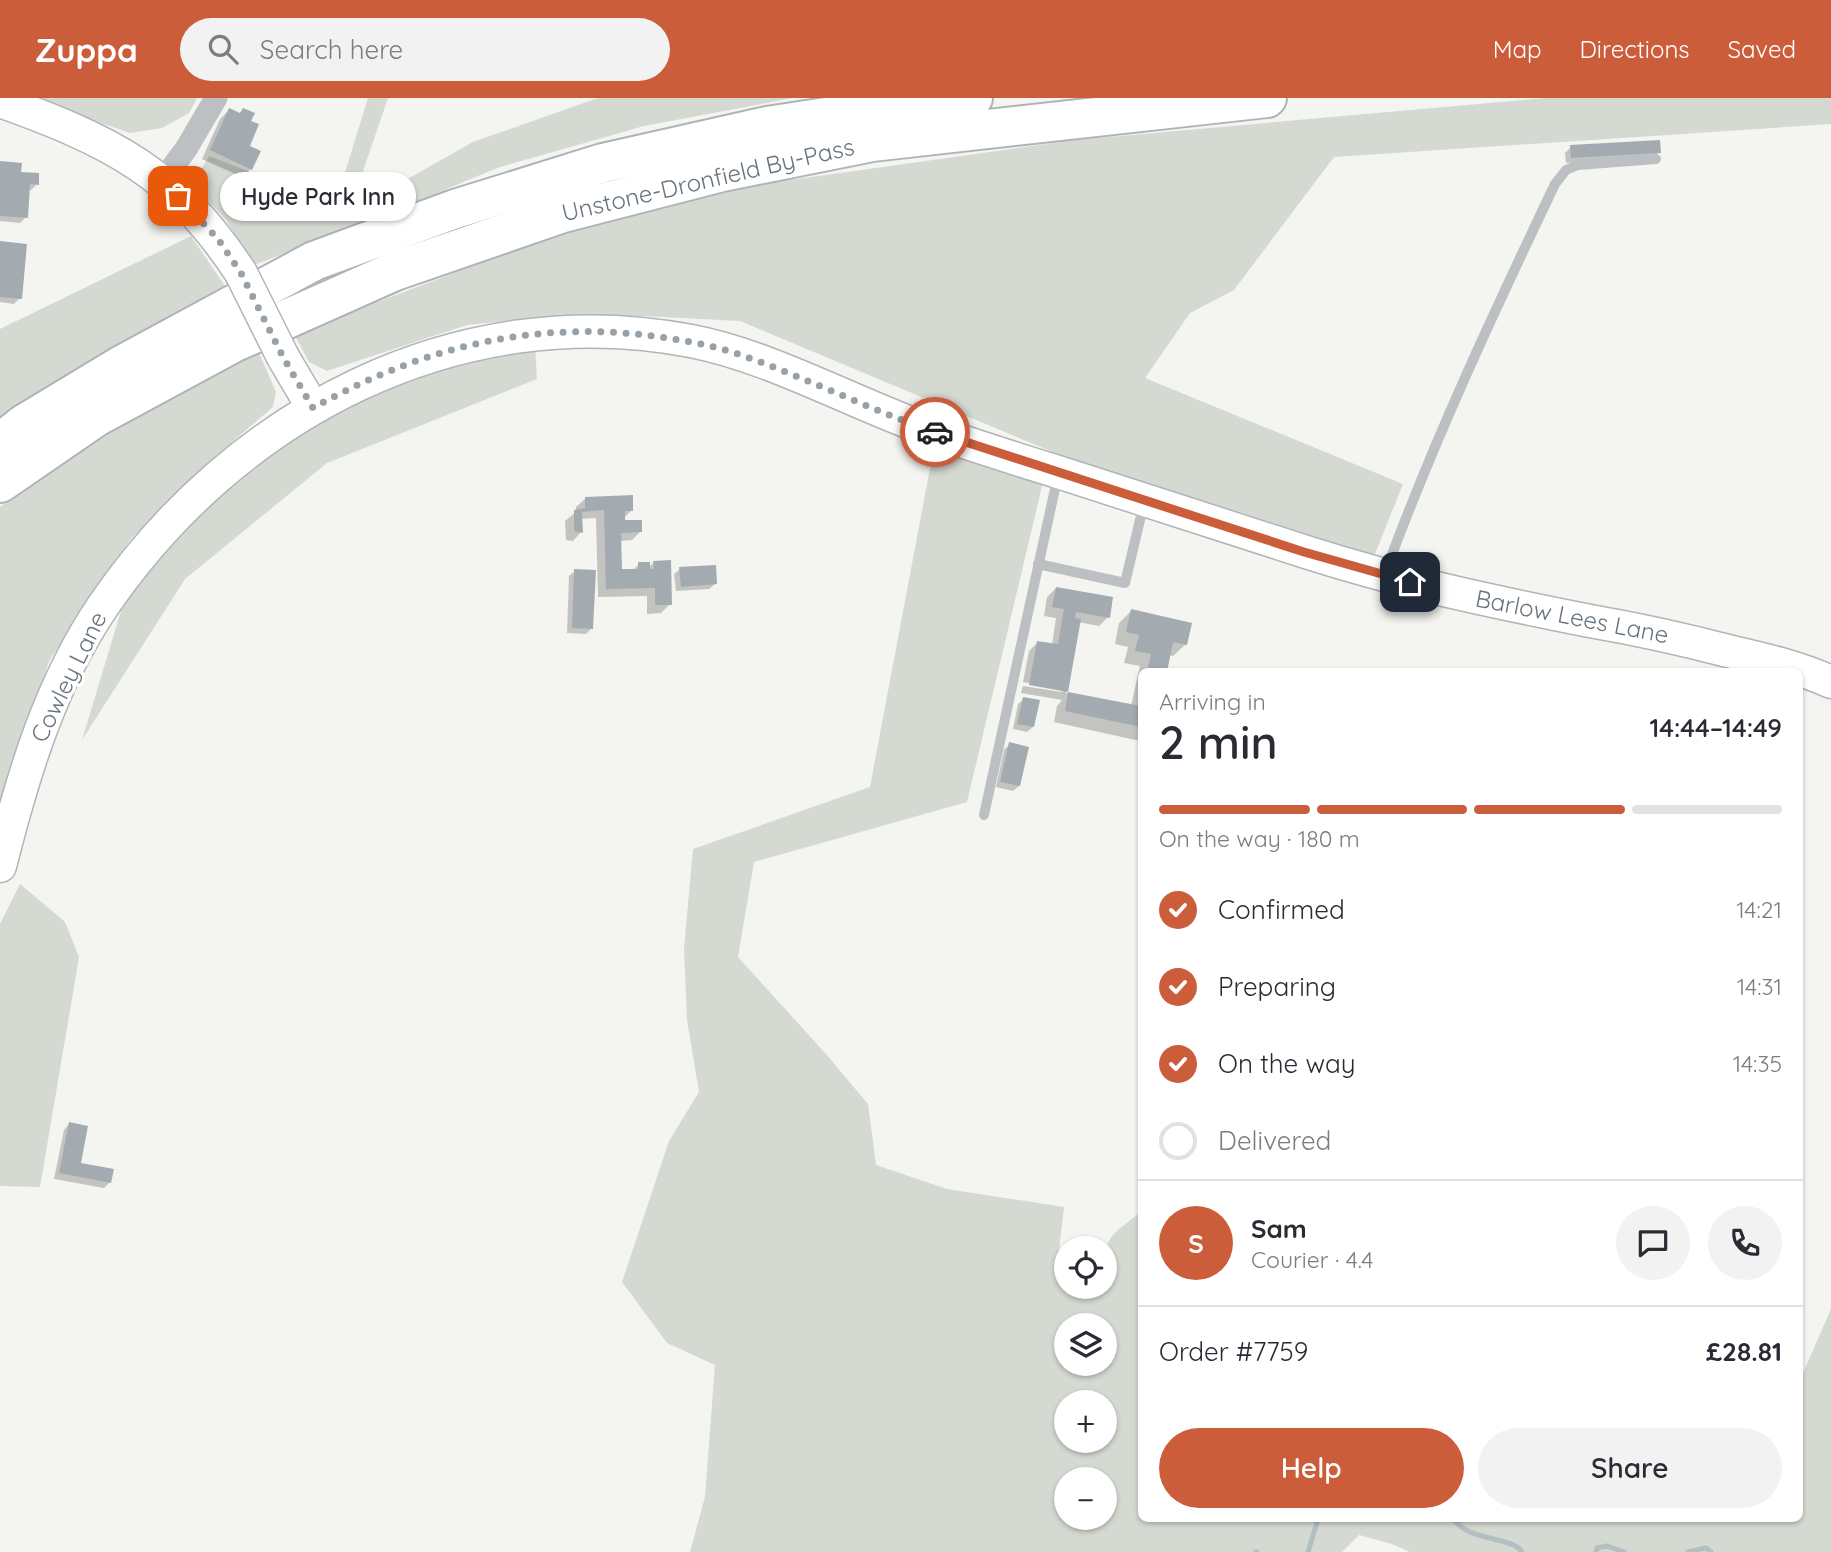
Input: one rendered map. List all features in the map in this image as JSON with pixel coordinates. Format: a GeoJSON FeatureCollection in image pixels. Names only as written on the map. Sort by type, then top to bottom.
{"type":"FeatureCollection","features":[{"type":"Feature","properties":{"kind":"highway","name":"Unstone-Dronfield By-Pass"},"geometry":{"type":"LineString","coordinates":[[0,443],[24,424],[120,366],[314,261],[455,209],[604,163],[767,126],[973,98]]}},
{"type":"Feature","properties":{"kind":"highway","name":"Unstone-Dronfield By-Pass"},"geometry":{"type":"LineString","coordinates":[[0,483],[96,417],[233,343],[395,271],[563,213],[722,172],[872,142],[1267,98]]}},
{"type":"Feature","properties":{"kind":"street"},"geometry":{"type":"LineString","coordinates":[[162,181],[186,149],[216,98]]}},
{"type":"Feature","properties":{"kind":"street"},"geometry":{"type":"LineString","coordinates":[[0,101],[71,127],[132,159],[162,181],[218,239],[241,273],[283,357],[313,408]]}},
{"type":"Feature","properties":{"kind":"street","name":"Barlow Lees Lane"},"geometry":{"type":"LineString","coordinates":[[313,408],[345,390],[395,368],[445,351],[542,332],[583,330],[692,341],[736,353],[924,428],[1384,576],[1487,601],[1656,633],[1798,668]]}},
{"type":"Feature","properties":{"kind":"street","name":"Cowley Lane"},"geometry":{"type":"LineString","coordinates":[[0,866],[24,773],[43,721],[68,667],[102,608],[148,547],[200,492],[251,450],[313,408]]}},
{"type":"Feature","properties":{"kind":"street","name":"Barlow Lees Lane"},"geometry":{"type":"LineString","coordinates":[[1803,669],[1831,682]]}},
{"type":"Feature","properties":{"kind":"lane"},"geometry":{"type":"LineString","coordinates":[[1384,576],[1412,498],[1471,363],[1555,184],[1566,170],[1578,164],[1656,159]]}},
{"type":"Feature","properties":{"kind":"lane"},"geometry":{"type":"LineString","coordinates":[[984,816],[1059,472]]}},
{"type":"Feature","properties":{"kind":"lane"},"geometry":{"type":"LineString","coordinates":[[1038,564],[1125,583],[1144,500]]}},
{"type":"Feature","properties":{"kind":"shaded area"},"geometry":{"type":"Polygon","coordinates":[[[29,98],[197,98],[189,113],[162,128],[130,133],[29,98]]]}},
{"type":"Feature","properties":{"kind":"shaded area"},"geometry":{"type":"Polygon","coordinates":[[[368,98],[388,98],[349,212],[473,142],[598,98],[793,98],[644,126],[497,168],[254,265],[226,220],[193,184],[209,156],[296,190],[343,179],[368,98]]]}},
{"type":"Feature","properties":{"kind":"shaded area"},"geometry":{"type":"Polygon","coordinates":[[[1545,98],[1831,98],[1831,124],[1334,157],[1234,290],[1190,313],[1145,378],[1403,484],[1373,559],[1124,482],[740,321],[643,316],[545,317],[467,325],[327,371],[309,362],[294,334],[540,240],[748,186],[1075,140],[1545,98]]]}},
{"type":"Feature","properties":{"kind":"shaded area"},"geometry":{"type":"Polygon","coordinates":[[[191,236],[227,289],[0,418],[0,329],[191,236]]]}},
{"type":"Feature","properties":{"kind":"shaded area"},"geometry":{"type":"Polygon","coordinates":[[[535,344],[537,379],[327,463],[185,579],[82,740],[124,601],[205,508],[292,438],[372,391],[458,360],[535,344]]]}},
{"type":"Feature","properties":{"kind":"shaded area"},"geometry":{"type":"Polygon","coordinates":[[[257,348],[276,392],[273,407],[195,474],[130,540],[49,661],[0,826],[0,507],[97,434],[257,348]]]}},
{"type":"Feature","properties":{"kind":"shaded area"},"geometry":{"type":"Polygon","coordinates":[[[934,447],[1043,482],[967,802],[754,862],[738,957],[868,1104],[876,1165],[947,1189],[1064,1207],[1061,1236],[1054,1236],[1054,1299],[1117,1299],[1117,1236],[1113,1236],[1138,1214],[1138,1522],[1803,1522],[1803,1373],[1831,1309],[1831,1552],[1410,1552],[1359,1535],[1342,1552],[690,1552],[705,1497],[715,1365],[667,1343],[622,1282],[669,1141],[699,1092],[687,1020],[684,949],[693,849],[870,787],[934,447]]]}},
{"type":"Feature","properties":{"kind":"shaded area"},"geometry":{"type":"Polygon","coordinates":[[[20,884],[65,922],[79,957],[40,1187],[0,1186],[0,924],[20,884]]]}},
{"type":"Feature","properties":{"kind":"building"},"geometry":{"type":"Polygon","coordinates":[[[229,108],[240,113],[243,108],[255,113],[251,121],[259,124],[250,146],[261,151],[252,170],[210,150],[229,108]]]}},
{"type":"Feature","properties":{"kind":"building"},"geometry":{"type":"Polygon","coordinates":[[[1660,140],[1661,153],[1571,158],[1570,145],[1660,140]]]}},
{"type":"Feature","properties":{"kind":"building"},"geometry":{"type":"Polygon","coordinates":[[[0,161],[22,163],[21,172],[39,173],[39,185],[30,184],[28,218],[0,216],[0,161]]]}},
{"type":"Feature","properties":{"kind":"building"},"geometry":{"type":"Polygon","coordinates":[[[0,241],[27,244],[22,299],[0,297],[0,241]]]}},
{"type":"Feature","properties":{"kind":"building"},"geometry":{"type":"Polygon","coordinates":[[[633,495],[633,511],[625,511],[625,520],[642,520],[642,532],[621,533],[622,569],[638,569],[638,562],[650,562],[650,569],[654,569],[653,561],[671,560],[672,605],[655,605],[655,588],[606,589],[604,510],[582,512],[583,533],[574,531],[574,510],[585,508],[585,497],[633,495]]]}},
{"type":"Feature","properties":{"kind":"building"},"geometry":{"type":"Polygon","coordinates":[[[716,565],[717,584],[681,587],[679,567],[716,565]]]}},
{"type":"Feature","properties":{"kind":"building"},"geometry":{"type":"Polygon","coordinates":[[[574,569],[596,570],[593,629],[572,628],[574,569]]]}},
{"type":"Feature","properties":{"kind":"building"},"geometry":{"type":"Polygon","coordinates":[[[1056,587],[1113,597],[1110,618],[1076,612],[1075,618],[1081,619],[1068,692],[1029,685],[1037,641],[1058,644],[1064,609],[1052,607],[1056,587]]]}},
{"type":"Feature","properties":{"kind":"building"},"geometry":{"type":"Polygon","coordinates":[[[1131,609],[1192,623],[1187,645],[1173,642],[1168,668],[1148,668],[1151,654],[1135,651],[1139,635],[1126,632],[1131,609]]]}},
{"type":"Feature","properties":{"kind":"building"},"geometry":{"type":"Polygon","coordinates":[[[1068,692],[1138,705],[1138,726],[1065,711],[1068,692]]]}},
{"type":"Feature","properties":{"kind":"building"},"geometry":{"type":"Polygon","coordinates":[[[1023,697],[1040,700],[1034,727],[1017,724],[1023,697]]]}},
{"type":"Feature","properties":{"kind":"building"},"geometry":{"type":"Polygon","coordinates":[[[1009,742],[1029,747],[1020,786],[1000,782],[1009,742]]]}},
{"type":"Feature","properties":{"kind":"building"},"geometry":{"type":"Polygon","coordinates":[[[69,1122],[88,1126],[81,1163],[114,1169],[111,1183],[59,1173],[69,1122]]]}},
{"type":"Feature","properties":{"kind":"waterway"},"geometry":{"type":"LineString","coordinates":[[1308,1552],[1317,1522]]}},
{"type":"Feature","properties":{"kind":"waterway"},"geometry":{"type":"LineString","coordinates":[[1457,1522],[1469,1532],[1510,1543],[1522,1552]]}},
{"type":"Feature","properties":{"kind":"waterway"},"geometry":{"type":"LineString","coordinates":[[1596,1552],[1597,1548],[1607,1546],[1624,1552]]}},
{"type":"Feature","properties":{"kind":"waterway"},"geometry":{"type":"LineString","coordinates":[[1688,1552],[1706,1548],[1711,1552]]}},
{"type":"Feature","properties":{"kind":"way so far"},"geometry":{"type":"LineString","coordinates":[[178,196],[218,239],[241,273],[283,357],[313,408],[345,390],[395,368],[445,351],[542,332],[583,330],[692,341],[736,353],[935,432]]}},
{"type":"Feature","properties":{"kind":"place","name":"Hyde Park Inn"},"geometry":{"type":"Point","coordinates":[178,196]}},
{"type":"Feature","properties":{"kind":"route"},"geometry":{"type":"LineString","coordinates":[[935,432],[1304,552],[1410,582]]}}]}
